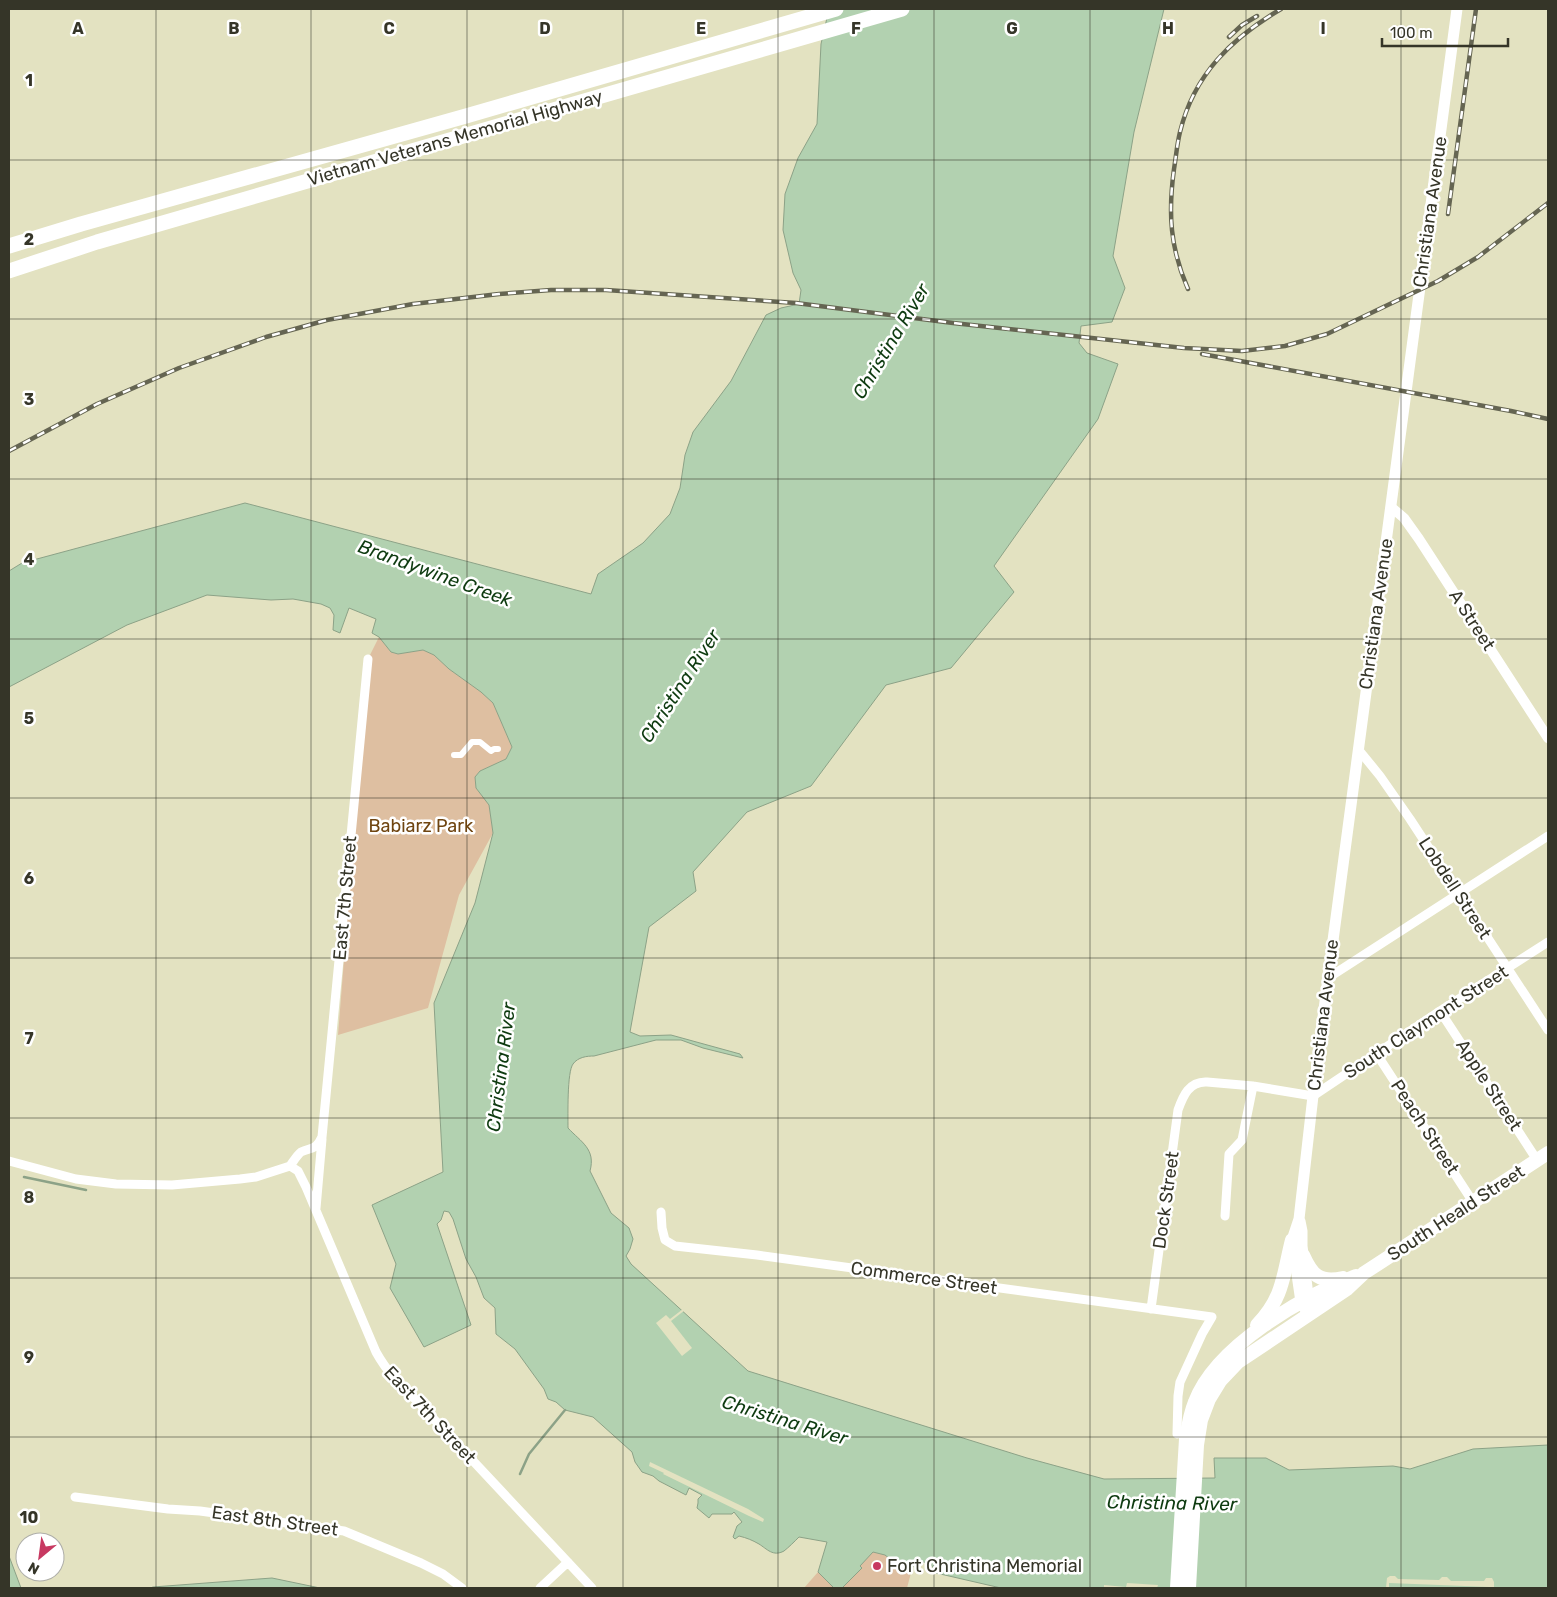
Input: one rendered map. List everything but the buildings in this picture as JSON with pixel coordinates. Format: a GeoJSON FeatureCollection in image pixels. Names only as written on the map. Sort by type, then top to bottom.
{"type":"FeatureCollection","features":[{"type":"Feature","properties":{"kind":"highway","name":"Vietnam Veterans Memorial Highway"},"geometry":{"type":"LineString","coordinates":[[9,246],[836,9]]}},
{"type":"Feature","properties":{"kind":"highway","name":"Vietnam Veterans Memorial Highway"},"geometry":{"type":"LineString","coordinates":[[9,271],[97,242],[902,9]]}},
{"type":"Feature","properties":{"kind":"main road","name":"Christiana Avenue"},"geometry":{"type":"LineString","coordinates":[[1310,1315],[1292,1240],[1299,1219],[1328,978],[1457,9]]}},
{"type":"Feature","properties":{"kind":"main road","name":"South Heald Street"},"geometry":{"type":"LineString","coordinates":[[1188,1588],[1197,1445],[1204,1397],[1219,1364],[1242,1341],[1305,1300],[1364,1273],[1543,1156]]}},
{"type":"Feature","properties":{"kind":"main road","name":"Christiana Avenue"},"geometry":{"type":"LineString","coordinates":[[1299,1219],[1302,1231],[1305,1300]]}},
{"type":"Feature","properties":{"kind":"main road"},"geometry":{"type":"LineString","coordinates":[[1242,1341],[1260,1323],[1275,1303],[1284,1281],[1292,1240]]}},
{"type":"Feature","properties":{"kind":"main road"},"geometry":{"type":"LineString","coordinates":[[1303,1255],[1310,1270],[1320,1277],[1332,1280],[1364,1273]]}},
{"type":"Feature","properties":{"kind":"main road","name":"South Heald Street"},"geometry":{"type":"LineString","coordinates":[[1204,1397],[1238,1362],[1347,1289],[1364,1273]]}},
{"type":"Feature","properties":{"kind":"main road"},"geometry":{"type":"LineString","coordinates":[[1177,1588],[1188,1424],[1204,1397]]}},
{"type":"Feature","properties":{"kind":"street","name":"A Street"},"geometry":{"type":"LineString","coordinates":[[1390,507],[1404,518],[1419,539],[1548,738]]}},
{"type":"Feature","properties":{"kind":"street","name":"East 7th Street"},"geometry":{"type":"LineString","coordinates":[[316,1211],[368,659]]}},
{"type":"Feature","properties":{"kind":"street"},"geometry":{"type":"LineString","coordinates":[[454,755],[461,755],[472,742],[480,742],[491,751],[494,749],[498,750]]}},
{"type":"Feature","properties":{"kind":"street","name":"Lobdell Street"},"geometry":{"type":"LineString","coordinates":[[1358,750],[1397,800],[1548,1030]]}},
{"type":"Feature","properties":{"kind":"street"},"geometry":{"type":"LineString","coordinates":[[1328,978],[1548,836]]}},
{"type":"Feature","properties":{"kind":"street","name":"South Claymont Street"},"geometry":{"type":"LineString","coordinates":[[1313,1096],[1548,942]]}},
{"type":"Feature","properties":{"kind":"street","name":"Apple Street"},"geometry":{"type":"LineString","coordinates":[[1440,1011],[1543,1156]]}},
{"type":"Feature","properties":{"kind":"street","name":"Peach Street"},"geometry":{"type":"LineString","coordinates":[[1376,1054],[1474,1202]]}},
{"type":"Feature","properties":{"kind":"street","name":"Dock Street"},"geometry":{"type":"LineString","coordinates":[[1151,1309],[1178,1110],[1186,1092],[1194,1085],[1202,1082],[1253,1086]]}},
{"type":"Feature","properties":{"kind":"street"},"geometry":{"type":"LineString","coordinates":[[1225,1216],[1229,1154],[1242,1140],[1253,1086],[1313,1096]]}},
{"type":"Feature","properties":{"kind":"street"},"geometry":{"type":"LineString","coordinates":[[9,1161],[76,1179],[116,1184],[172,1184],[240,1180],[290,1166],[300,1153],[315,1148],[322,1137]]}},
{"type":"Feature","properties":{"kind":"street","name":"East 7th Street"},"geometry":{"type":"LineString","coordinates":[[290,1166],[298,1171],[376,1352],[385,1368],[592,1588]]}},
{"type":"Feature","properties":{"kind":"street","name":"Commerce Street"},"geometry":{"type":"LineString","coordinates":[[661,1212],[665,1240],[675,1246],[1212,1317],[1180,1382],[1177,1434]]}},
{"type":"Feature","properties":{"kind":"street","name":"East 8th Street"},"geometry":{"type":"LineString","coordinates":[[75,1497],[168,1509],[200,1511],[344,1531],[421,1563],[443,1574],[462,1588]]}},
{"type":"Feature","properties":{"kind":"street"},"geometry":{"type":"LineString","coordinates":[[540,1588],[568,1562]]}},
{"type":"Feature","properties":{"kind":"green space","name":"Babiarz Park"},"geometry":{"type":"Polygon","coordinates":[[[379,637],[391,652],[397,654],[423,650],[434,655],[449,669],[481,692],[493,703],[512,747],[506,759],[480,771],[475,777],[476,788],[489,805],[493,833],[459,895],[428,1008],[338,1035],[368,659],[379,637]]]}},
{"type":"Feature","properties":{"kind":"green space"},"geometry":{"type":"Polygon","coordinates":[[[873,1552],[885,1555],[894,1562],[912,1569],[907,1588],[842,1588],[873,1552]]]}},
{"type":"Feature","properties":{"kind":"green space"},"geometry":{"type":"Polygon","coordinates":[[[818,1572],[834,1588],[804,1588],[818,1572]]]}},
{"type":"Feature","properties":{"kind":"water"},"geometry":{"type":"Polygon","coordinates":[[[829,9],[1164,9],[1134,132],[1113,256],[1125,288],[1112,322],[1081,326],[1079,343],[1087,353],[1118,364],[1098,419],[994,566],[1014,592],[951,668],[886,685],[811,786],[747,812],[693,872],[696,891],[649,927],[630,1032],[640,1036],[671,1035],[740,1054],[743,1058],[703,1048],[681,1040],[656,1040],[594,1056],[583,1057],[573,1064],[569,1084],[568,1128],[589,1151],[591,1157],[590,1171],[611,1213],[629,1228],[633,1239],[626,1256],[631,1264],[748,1371],[1027,1458],[1104,1479],[1215,1478],[1214,1458],[1266,1458],[1289,1470],[1393,1466],[1410,1469],[1473,1449],[1548,1445],[1548,1588],[1001,1588],[936,1573],[931,1564],[916,1560],[912,1569],[894,1562],[885,1555],[873,1552],[860,1566],[862,1568],[842,1588],[834,1588],[818,1572],[827,1542],[799,1537],[784,1551],[777,1553],[770,1552],[747,1538],[739,1536],[735,1539],[733,1537],[737,1526],[742,1522],[734,1512],[732,1514],[712,1514],[709,1518],[697,1508],[698,1499],[702,1495],[689,1488],[686,1495],[653,1476],[642,1472],[635,1462],[632,1452],[593,1417],[565,1410],[556,1402],[548,1399],[544,1389],[515,1349],[496,1334],[495,1308],[484,1298],[476,1277],[466,1259],[449,1212],[444,1211],[441,1220],[437,1224],[471,1325],[424,1347],[390,1288],[396,1264],[372,1205],[443,1172],[434,1003],[475,903],[493,833],[489,805],[476,788],[475,777],[480,771],[506,759],[512,747],[493,703],[434,655],[423,650],[398,654],[391,652],[379,637],[372,633],[376,619],[349,608],[340,633],[333,630],[334,615],[330,608],[321,604],[293,599],[271,600],[207,595],[127,625],[9,687],[9,571],[22,563],[245,503],[591,594],[598,574],[643,543],[670,514],[680,488],[685,455],[693,432],[731,381],[766,315],[781,308],[799,304],[801,290],[793,273],[783,230],[785,194],[798,158],[817,124],[821,44],[829,9]]]}},
{"type":"Feature","properties":{"kind":"water"},"geometry":{"type":"Polygon","coordinates":[[[9,1556],[15,1572],[15,1582],[19,1582],[21,1588],[9,1588],[9,1556]]]}},
{"type":"Feature","properties":{"kind":"water"},"geometry":{"type":"Polygon","coordinates":[[[272,1578],[320,1588],[150,1588],[153,1587],[272,1578]]]}},
{"type":"Feature","properties":{"kind":"pier"},"geometry":{"type":"Polygon","coordinates":[[[683,1309],[685,1310],[671,1321],[692,1348],[682,1356],[656,1323],[666,1315],[670,1319],[683,1309]]]}},
{"type":"Feature","properties":{"kind":"pier"},"geometry":{"type":"Polygon","coordinates":[[[650,1462],[748,1509],[764,1519],[763,1522],[663,1474],[649,1466],[650,1462]]]}},
{"type":"Feature","properties":{"kind":"pier"},"geometry":{"type":"Polygon","coordinates":[[[1395,1576],[1398,1579],[1439,1580],[1442,1577],[1447,1577],[1451,1581],[1484,1581],[1486,1578],[1492,1578],[1494,1588],[1389,1583],[1389,1588],[1386,1588],[1387,1578],[1395,1576]]]}},
{"type":"Feature","properties":{"kind":"pier"},"geometry":{"type":"Polygon","coordinates":[[[1127,1583],[1158,1585],[1157,1588],[1104,1588],[1104,1585],[1126,1587],[1127,1583]]]}},
{"type":"Feature","properties":{"kind":"waterway"},"geometry":{"type":"LineString","coordinates":[[24,1177],[86,1190]]}},
{"type":"Feature","properties":{"kind":"waterway"},"geometry":{"type":"LineString","coordinates":[[520,1474],[529,1454],[565,1410]]}},
{"type":"Feature","properties":{"kind":"railway"},"geometry":{"type":"LineString","coordinates":[[1188,289],[1177,259],[1171,215],[1172,185],[1177,146],[1186,111],[1205,75],[1217,60],[1247,32],[1281,9]]}},
{"type":"Feature","properties":{"kind":"railway"},"geometry":{"type":"LineString","coordinates":[[1448,214],[1476,9]]}},
{"type":"Feature","properties":{"kind":"railway"},"geometry":{"type":"LineString","coordinates":[[1229,37],[1242,25],[1257,16]]}},
{"type":"Feature","properties":{"kind":"railway"},"geometry":{"type":"LineString","coordinates":[[9,451],[97,404],[179,368],[266,337],[327,320],[413,304],[499,294],[551,290],[606,290],[796,303],[953,323],[1184,348],[1242,351],[1285,346],[1327,334],[1438,281],[1478,257],[1548,203]]}},
{"type":"Feature","properties":{"kind":"railway"},"geometry":{"type":"LineString","coordinates":[[1202,354],[1548,419]]}},
{"type":"Feature","properties":{"kind":"place","name":"Fort Christina Memorial"},"geometry":{"type":"Point","coordinates":[877,1566]}},
{"type":"Feature","properties":{"kind":"water label","name":"Christina River"},"geometry":{"type":"Point","coordinates":[891,341]}},
{"type":"Feature","properties":{"kind":"water label","name":"Brandywine Creek"},"geometry":{"type":"Point","coordinates":[435,573]}},
{"type":"Feature","properties":{"kind":"water label","name":"Christina River"},"geometry":{"type":"Point","coordinates":[680,686]}},
{"type":"Feature","properties":{"kind":"water label","name":"Christina River"},"geometry":{"type":"Point","coordinates":[501,1067]}},
{"type":"Feature","properties":{"kind":"water label","name":"Christina River"},"geometry":{"type":"Point","coordinates":[785,1420]}},
{"type":"Feature","properties":{"kind":"water label","name":"Christina River"},"geometry":{"type":"Point","coordinates":[1172,1503]}}]}
